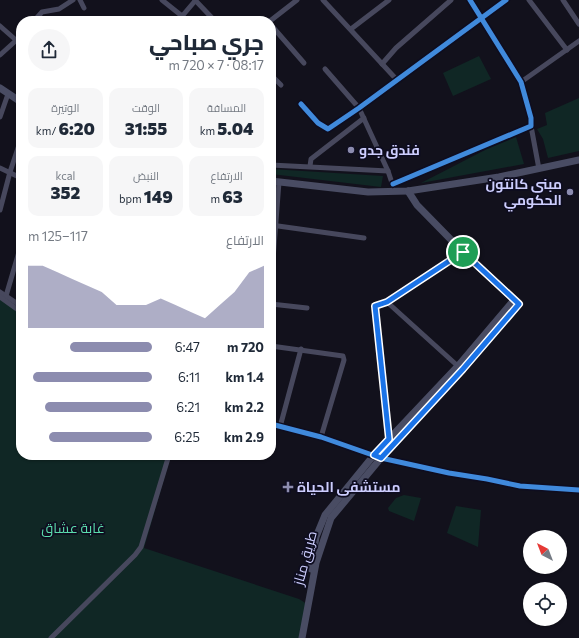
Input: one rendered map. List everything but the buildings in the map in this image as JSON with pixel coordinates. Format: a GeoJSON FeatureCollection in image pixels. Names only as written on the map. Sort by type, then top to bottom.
{"type":"FeatureCollection","features":[{"type":"Feature","properties":{"kind":"main road"},"geometry":{"type":"LineString","coordinates":[[0,88],[16,99]]}},
{"type":"Feature","properties":{"kind":"main road"},"geometry":{"type":"LineString","coordinates":[[276,182],[368,192],[394,187],[408,191],[539,169],[579,160]]}},
{"type":"Feature","properties":{"kind":"main road"},"geometry":{"type":"LineString","coordinates":[[408,191],[417,205],[463,252]]}},
{"type":"Feature","properties":{"kind":"main road","name":"طريق مناز"},"geometry":{"type":"LineString","coordinates":[[309,595],[311,561],[319,527],[325,515],[374,455],[391,442],[460,368],[517,302],[463,252]]}},
{"type":"Feature","properties":{"kind":"main road","name":"طريق مناز"},"geometry":{"type":"LineString","coordinates":[[309,595],[316,563],[331,518],[381,458],[391,442]]}},
{"type":"Feature","properties":{"kind":"main road"},"geometry":{"type":"LineString","coordinates":[[302,638],[309,595]]}},
{"type":"Feature","properties":{"kind":"street"},"geometry":{"type":"LineString","coordinates":[[38,16],[42,12],[59,8],[73,0]]}},
{"type":"Feature","properties":{"kind":"street"},"geometry":{"type":"LineString","coordinates":[[80,0],[84,8]]}},
{"type":"Feature","properties":{"kind":"street"},"geometry":{"type":"LineString","coordinates":[[162,0],[182,16],[195,0],[210,16]]}},
{"type":"Feature","properties":{"kind":"street"},"geometry":{"type":"LineString","coordinates":[[276,16],[296,0]]}},
{"type":"Feature","properties":{"kind":"street"},"geometry":{"type":"LineString","coordinates":[[323,0],[396,80]]}},
{"type":"Feature","properties":{"kind":"street"},"geometry":{"type":"LineString","coordinates":[[351,29],[389,0]]}},
{"type":"Feature","properties":{"kind":"street"},"geometry":{"type":"LineString","coordinates":[[382,64],[396,48],[451,0]]}},
{"type":"Feature","properties":{"kind":"street"},"geometry":{"type":"LineString","coordinates":[[470,0],[480,19],[521,82],[531,118],[531,126],[539,169]]}},
{"type":"Feature","properties":{"kind":"street"},"geometry":{"type":"LineString","coordinates":[[301,104],[318,123],[328,129],[506,0]]}},
{"type":"Feature","properties":{"kind":"street"},"geometry":{"type":"LineString","coordinates":[[530,0],[567,50]]}},
{"type":"Feature","properties":{"kind":"street"},"geometry":{"type":"LineString","coordinates":[[563,0],[579,24]]}},
{"type":"Feature","properties":{"kind":"street"},"geometry":{"type":"LineString","coordinates":[[0,26],[16,40]]}},
{"type":"Feature","properties":{"kind":"street"},"geometry":{"type":"LineString","coordinates":[[276,31],[304,62]]}},
{"type":"Feature","properties":{"kind":"street"},"geometry":{"type":"LineString","coordinates":[[521,82],[579,41]]}},
{"type":"Feature","properties":{"kind":"street"},"geometry":{"type":"LineString","coordinates":[[0,55],[16,42]]}},
{"type":"Feature","properties":{"kind":"street"},"geometry":{"type":"LineString","coordinates":[[325,69],[359,108],[394,187],[531,126]]}},
{"type":"Feature","properties":{"kind":"street"},"geometry":{"type":"LineString","coordinates":[[276,80],[281,85]]}},
{"type":"Feature","properties":{"kind":"street"},"geometry":{"type":"LineString","coordinates":[[0,117],[8,94]]}},
{"type":"Feature","properties":{"kind":"street"},"geometry":{"type":"LineString","coordinates":[[310,166],[311,159],[364,118]]}},
{"type":"Feature","properties":{"kind":"street"},"geometry":{"type":"LineString","coordinates":[[0,210],[16,155]]}},
{"type":"Feature","properties":{"kind":"street"},"geometry":{"type":"LineString","coordinates":[[276,165],[388,171]]}},
{"type":"Feature","properties":{"kind":"street"},"geometry":{"type":"LineString","coordinates":[[0,168],[16,175]]}},
{"type":"Feature","properties":{"kind":"street"},"geometry":{"type":"LineString","coordinates":[[276,225],[364,238]]}},
{"type":"Feature","properties":{"kind":"street"},"geometry":{"type":"LineString","coordinates":[[391,442],[375,306],[387,302],[463,252]]}},
{"type":"Feature","properties":{"kind":"street"},"geometry":{"type":"LineString","coordinates":[[3,297],[16,259]]}},
{"type":"Feature","properties":{"kind":"street"},"geometry":{"type":"LineString","coordinates":[[0,292],[3,297],[16,308]]}},
{"type":"Feature","properties":{"kind":"street"},"geometry":{"type":"LineString","coordinates":[[3,297],[16,304]]}},
{"type":"Feature","properties":{"kind":"street"},"geometry":{"type":"LineString","coordinates":[[387,302],[460,368]]}},
{"type":"Feature","properties":{"kind":"street"},"geometry":{"type":"LineString","coordinates":[[276,305],[307,308]]}},
{"type":"Feature","properties":{"kind":"street"},"geometry":{"type":"LineString","coordinates":[[276,346],[344,356],[321,438]]}},
{"type":"Feature","properties":{"kind":"street"},"geometry":{"type":"LineString","coordinates":[[280,427],[302,349]]}},
{"type":"Feature","properties":{"kind":"street"},"geometry":{"type":"LineString","coordinates":[[276,426],[321,438],[381,458],[449,473],[520,486],[579,490]]}},
{"type":"Feature","properties":{"kind":"street"},"geometry":{"type":"LineString","coordinates":[[51,638],[135,555],[141,547],[167,460]]}},
{"type":"Feature","properties":{"kind":"green space"},"geometry":{"type":"Polygon","coordinates":[[[479,56],[491,79],[453,96],[443,73],[479,56]]]}},
{"type":"Feature","properties":{"kind":"green space"},"geometry":{"type":"Polygon","coordinates":[[[579,98],[579,151],[548,158],[543,139],[537,129],[547,125],[545,113],[579,98]]]}},
{"type":"Feature","properties":{"kind":"green space"},"geometry":{"type":"Polygon","coordinates":[[[516,137],[524,164],[421,183],[487,149],[516,137]]]}},
{"type":"Feature","properties":{"kind":"green space"},"geometry":{"type":"Polygon","coordinates":[[[276,169],[383,176],[381,187],[276,175],[276,169]]]}},
{"type":"Feature","properties":{"kind":"green space","name":"غابة عشاق"},"geometry":{"type":"Polygon","coordinates":[[[0,299],[16,310],[16,460],[170,460],[144,548],[299,599],[307,604],[302,638],[0,638],[0,299]]]}},
{"type":"Feature","properties":{"kind":"green space"},"geometry":{"type":"Polygon","coordinates":[[[404,495],[421,498],[414,521],[389,511],[388,508],[396,498],[404,495]]]}},
{"type":"Feature","properties":{"kind":"green space"},"geometry":{"type":"Polygon","coordinates":[[[456,506],[481,510],[478,547],[447,533],[456,506]]]}},
{"type":"Feature","properties":{"kind":"cycle path"},"geometry":{"type":"LineString","coordinates":[[393,184],[531,126],[531,118],[521,82],[470,0]]}},
{"type":"Feature","properties":{"kind":"cycle path"},"geometry":{"type":"LineString","coordinates":[[301,104],[318,123],[328,129],[506,0]]}},
{"type":"Feature","properties":{"kind":"cycle path"},"geometry":{"type":"LineString","coordinates":[[276,425],[321,437],[381,458],[449,473],[520,486],[579,490]]}},
{"type":"Feature","properties":{"kind":"place","name":"فندق جدو"},"geometry":{"type":"Point","coordinates":[351,150]}},
{"type":"Feature","properties":{"kind":"place","name":"مبنى كانتون الحكومي"},"geometry":{"type":"Point","coordinates":[570,192]}},
{"type":"Feature","properties":{"kind":"place","name":"مستشفى الحياة"},"geometry":{"type":"Point","coordinates":[288,487]}},
{"type":"Feature","properties":{"kind":"route"},"geometry":{"type":"LineString","coordinates":[[463,252],[519,304],[463,369],[381,458],[374,455],[389,439],[375,306],[387,302],[463,252]]}}]}
